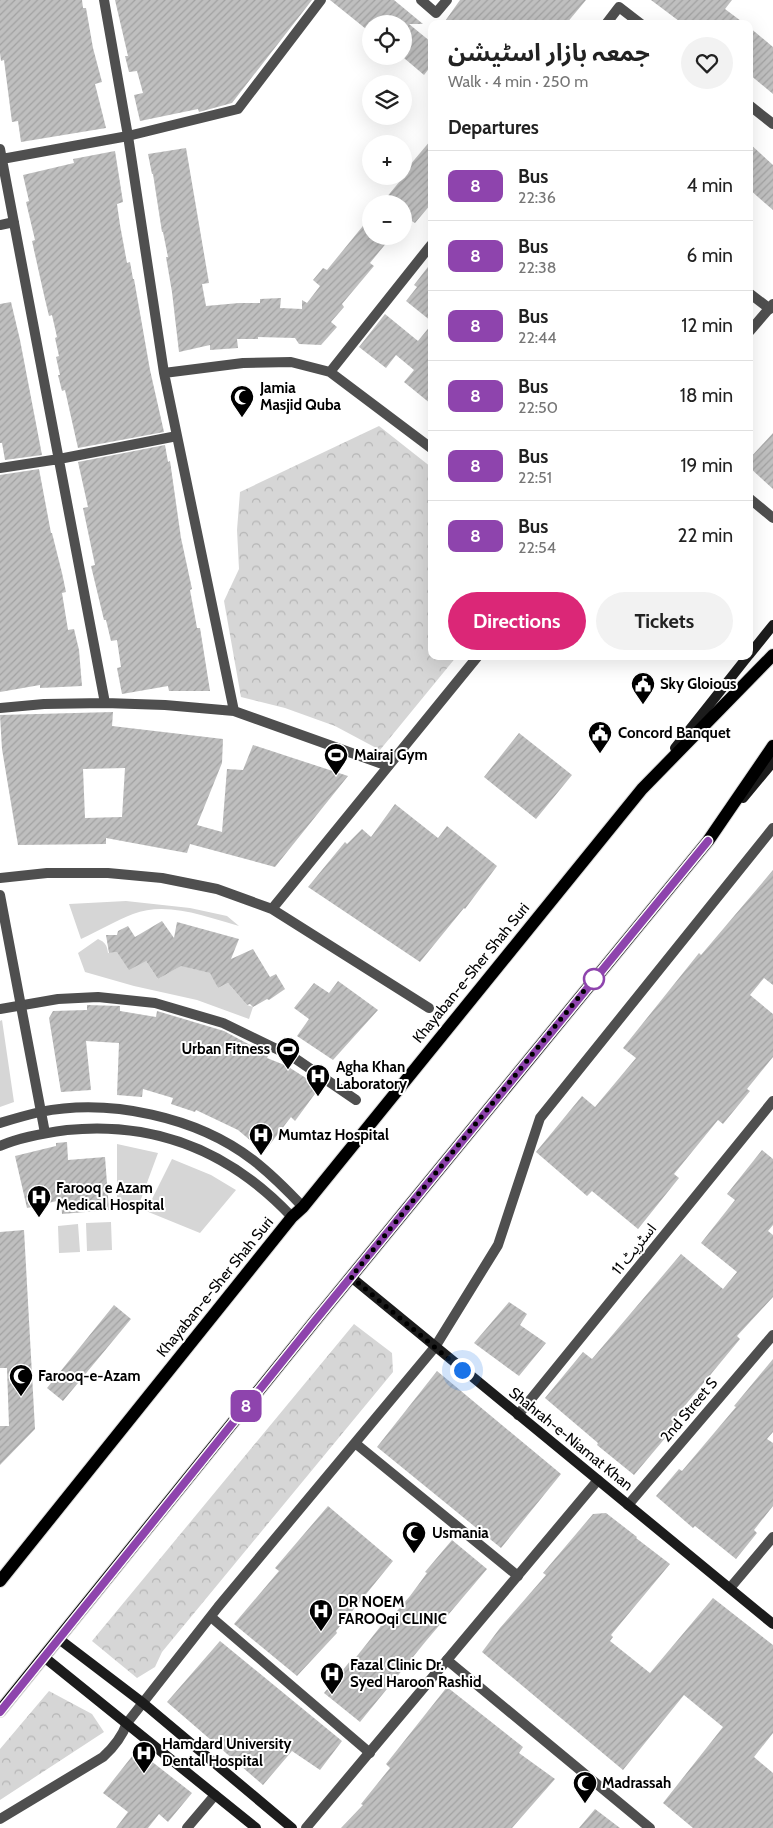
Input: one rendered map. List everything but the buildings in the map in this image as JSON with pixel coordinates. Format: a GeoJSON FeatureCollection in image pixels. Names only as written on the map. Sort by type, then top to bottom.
{"type":"FeatureCollection","features":[{"type":"Feature","properties":{"kind":"main road"},"geometry":{"type":"LineString","coordinates":[[753,650],[773,625]]}},
{"type":"Feature","properties":{"kind":"main road","name":"Khayaban-e-Sher Shah Suri"},"geometry":{"type":"LineString","coordinates":[[0,1581],[292,1217],[303,1207],[398,1087],[642,790],[773,655]]}},
{"type":"Feature","properties":{"kind":"main road"},"geometry":{"type":"LineString","coordinates":[[642,790],[745,660]]}},
{"type":"Feature","properties":{"kind":"main road"},"geometry":{"type":"LineString","coordinates":[[708,841],[773,746]]}},
{"type":"Feature","properties":{"kind":"main road"},"geometry":{"type":"LineString","coordinates":[[0,1712],[351,1277],[773,762]]}},
{"type":"Feature","properties":{"kind":"main road","name":"Shahrah-e-Niamat Khan"},"geometry":{"type":"LineString","coordinates":[[351,1277],[773,1624]]}},
{"type":"Feature","properties":{"kind":"main road"},"geometry":{"type":"LineString","coordinates":[[59,1639],[143,1703],[292,1828]]}},
{"type":"Feature","properties":{"kind":"main road"},"geometry":{"type":"LineString","coordinates":[[44,1657],[256,1828]]}},
{"type":"Feature","properties":{"kind":"street"},"geometry":{"type":"LineString","coordinates":[[104,0],[128,136],[164,373],[234,711]]}},
{"type":"Feature","properties":{"kind":"street"},"geometry":{"type":"LineString","coordinates":[[105,703],[1,154],[128,136],[238,109],[321,0]]}},
{"type":"Feature","properties":{"kind":"street"},"geometry":{"type":"LineString","coordinates":[[422,0],[436,13],[447,0]]}},
{"type":"Feature","properties":{"kind":"street"},"geometry":{"type":"LineString","coordinates":[[609,20],[619,7],[636,20]]}},
{"type":"Feature","properties":{"kind":"street"},"geometry":{"type":"LineString","coordinates":[[753,108],[773,124]]}},
{"type":"Feature","properties":{"kind":"street"},"geometry":{"type":"LineString","coordinates":[[0,225],[14,222]]}},
{"type":"Feature","properties":{"kind":"street"},"geometry":{"type":"LineString","coordinates":[[330,372],[428,249]]}},
{"type":"Feature","properties":{"kind":"street"},"geometry":{"type":"LineString","coordinates":[[753,295],[771,306],[753,327]]}},
{"type":"Feature","properties":{"kind":"street"},"geometry":{"type":"LineString","coordinates":[[164,373],[244,363],[291,362],[330,372],[428,446]]}},
{"type":"Feature","properties":{"kind":"street"},"geometry":{"type":"LineString","coordinates":[[0,468],[59,459],[177,436]]}},
{"type":"Feature","properties":{"kind":"street"},"geometry":{"type":"LineString","coordinates":[[753,501],[773,518]]}},
{"type":"Feature","properties":{"kind":"street"},"geometry":{"type":"LineString","coordinates":[[272,909],[475,660]]}},
{"type":"Feature","properties":{"kind":"street"},"geometry":{"type":"LineString","coordinates":[[0,708],[44,704],[105,703],[165,705],[234,711],[388,766]]}},
{"type":"Feature","properties":{"kind":"street"},"geometry":{"type":"LineString","coordinates":[[0,1819],[103,1757],[123,1735],[127,1723],[211,1616],[435,1347],[498,1245],[540,1118],[773,828]]}},
{"type":"Feature","properties":{"kind":"street"},"geometry":{"type":"LineString","coordinates":[[0,878],[47,874],[108,873],[162,878],[217,889],[272,909],[429,1008]]}},
{"type":"Feature","properties":{"kind":"street"},"geometry":{"type":"LineString","coordinates":[[0,895],[45,1133]]}},
{"type":"Feature","properties":{"kind":"street"},"geometry":{"type":"LineString","coordinates":[[0,1009],[58,998],[98,997],[154,1003],[224,1023],[293,1056],[356,1100]]}},
{"type":"Feature","properties":{"kind":"street","name":"اسٹریٹ 11"},"geometry":{"type":"LineString","coordinates":[[518,1415],[773,1102]]}},
{"type":"Feature","properties":{"kind":"street"},"geometry":{"type":"LineString","coordinates":[[0,1123],[41,1112],[85,1107],[121,1109],[173,1120],[214,1136],[252,1159],[286,1188],[303,1207]]}},
{"type":"Feature","properties":{"kind":"street"},"geometry":{"type":"LineString","coordinates":[[0,1146],[45,1133],[95,1127],[144,1132],[192,1146],[237,1168],[276,1199],[292,1217]]}},
{"type":"Feature","properties":{"kind":"street","name":"2nd Street S"},"geometry":{"type":"LineString","coordinates":[[628,1505],[773,1335]]}},
{"type":"Feature","properties":{"kind":"street"},"geometry":{"type":"LineString","coordinates":[[355,1443],[518,1576]]}},
{"type":"Feature","properties":{"kind":"street"},"geometry":{"type":"LineString","coordinates":[[306,1828],[598,1480]]}},
{"type":"Feature","properties":{"kind":"street"},"geometry":{"type":"LineString","coordinates":[[730,1588],[773,1537]]}},
{"type":"Feature","properties":{"kind":"street"},"geometry":{"type":"LineString","coordinates":[[211,1616],[370,1753]]}},
{"type":"Feature","properties":{"kind":"street"},"geometry":{"type":"LineString","coordinates":[[447,1660],[650,1828]]}},
{"type":"Feature","properties":{"kind":"street"},"geometry":{"type":"LineString","coordinates":[[187,1828],[215,1794]]}},
{"type":"Feature","properties":{"kind":"green space"},"geometry":{"type":"Polygon","coordinates":[[[379,426],[428,465],[428,660],[454,660],[380,750],[335,726],[285,708],[241,697],[224,601],[239,569],[237,530],[240,492],[379,426]]]}},
{"type":"Feature","properties":{"kind":"green space"},"geometry":{"type":"Polygon","coordinates":[[[126,901],[190,908],[227,916],[239,926],[186,912],[159,909],[146,910],[133,914],[81,939],[69,904],[126,901]]]}},
{"type":"Feature","properties":{"kind":"green space"},"geometry":{"type":"Polygon","coordinates":[[[98,939],[105,944],[108,953],[117,952],[146,961],[158,979],[184,964],[186,967],[211,973],[218,988],[228,983],[247,1005],[253,1007],[249,1019],[197,1000],[134,986],[85,972],[78,953],[98,939]]]}},
{"type":"Feature","properties":{"kind":"green space"},"geometry":{"type":"Polygon","coordinates":[[[2,1020],[14,1102],[0,1107],[0,1021],[2,1020]]]}},
{"type":"Feature","properties":{"kind":"green space"},"geometry":{"type":"Polygon","coordinates":[[[117,1144],[158,1153],[138,1207],[117,1203],[117,1144]]]}},
{"type":"Feature","properties":{"kind":"green space"},"geometry":{"type":"Polygon","coordinates":[[[172,1159],[211,1175],[236,1190],[200,1233],[146,1211],[172,1159]]]}},
{"type":"Feature","properties":{"kind":"green space"},"geometry":{"type":"Polygon","coordinates":[[[111,1222],[112,1250],[87,1251],[86,1223],[111,1222]]]}},
{"type":"Feature","properties":{"kind":"green space"},"geometry":{"type":"Polygon","coordinates":[[[78,1224],[80,1252],[59,1253],[58,1226],[78,1224]]]}},
{"type":"Feature","properties":{"kind":"green space"},"geometry":{"type":"Polygon","coordinates":[[[354,1324],[392,1353],[393,1372],[162,1652],[155,1667],[137,1678],[92,1641],[354,1324]]]}},
{"type":"Feature","properties":{"kind":"green space"},"geometry":{"type":"Polygon","coordinates":[[[49,1691],[92,1714],[104,1732],[0,1800],[0,1749],[49,1691]]]}},
{"type":"Feature","properties":{"kind":"bus line","name":"8"},"geometry":{"type":"LineString","coordinates":[[0,1712],[314,1322],[708,841]]}},
{"type":"Feature","properties":{"kind":"place","name":"Jamia Masjid Quba"},"geometry":{"type":"Point","coordinates":[242,418]}},
{"type":"Feature","properties":{"kind":"place","name":"Sky Gloious"},"geometry":{"type":"Point","coordinates":[643,705]}},
{"type":"Feature","properties":{"kind":"place","name":"Concord Banquet"},"geometry":{"type":"Point","coordinates":[600,754]}},
{"type":"Feature","properties":{"kind":"place","name":"Mairaj Gym"},"geometry":{"type":"Point","coordinates":[336,776]}},
{"type":"Feature","properties":{"kind":"place","name":"Urban Fitness"},"geometry":{"type":"Point","coordinates":[288,1070]}},
{"type":"Feature","properties":{"kind":"place","name":"Agha Khan Laboratory"},"geometry":{"type":"Point","coordinates":[318,1097]}},
{"type":"Feature","properties":{"kind":"place","name":"Mumtaz Hospital"},"geometry":{"type":"Point","coordinates":[261,1156]}},
{"type":"Feature","properties":{"kind":"place","name":"Farooq e Azam Medical Hospital"},"geometry":{"type":"Point","coordinates":[39,1218]}},
{"type":"Feature","properties":{"kind":"place","name":"Farooq-e-Azam"},"geometry":{"type":"Point","coordinates":[21,1397]}},
{"type":"Feature","properties":{"kind":"place","name":"Usmania"},"geometry":{"type":"Point","coordinates":[414,1554]}},
{"type":"Feature","properties":{"kind":"place","name":"DR NOEM FAROOqi CLINIC"},"geometry":{"type":"Point","coordinates":[321,1632]}},
{"type":"Feature","properties":{"kind":"place","name":"Fazal Clinic Dr. Syed Haroon Rashid"},"geometry":{"type":"Point","coordinates":[332,1695]}},
{"type":"Feature","properties":{"kind":"place","name":"Hamdard University Dental Hospital"},"geometry":{"type":"Point","coordinates":[144,1774]}},
{"type":"Feature","properties":{"kind":"place","name":"Madrassah"},"geometry":{"type":"Point","coordinates":[585,1804]}},
{"type":"Feature","properties":{"kind":"route"},"geometry":{"type":"LineString","coordinates":[[462,1370],[351,1277],[596,976],[594,979]]}}]}
